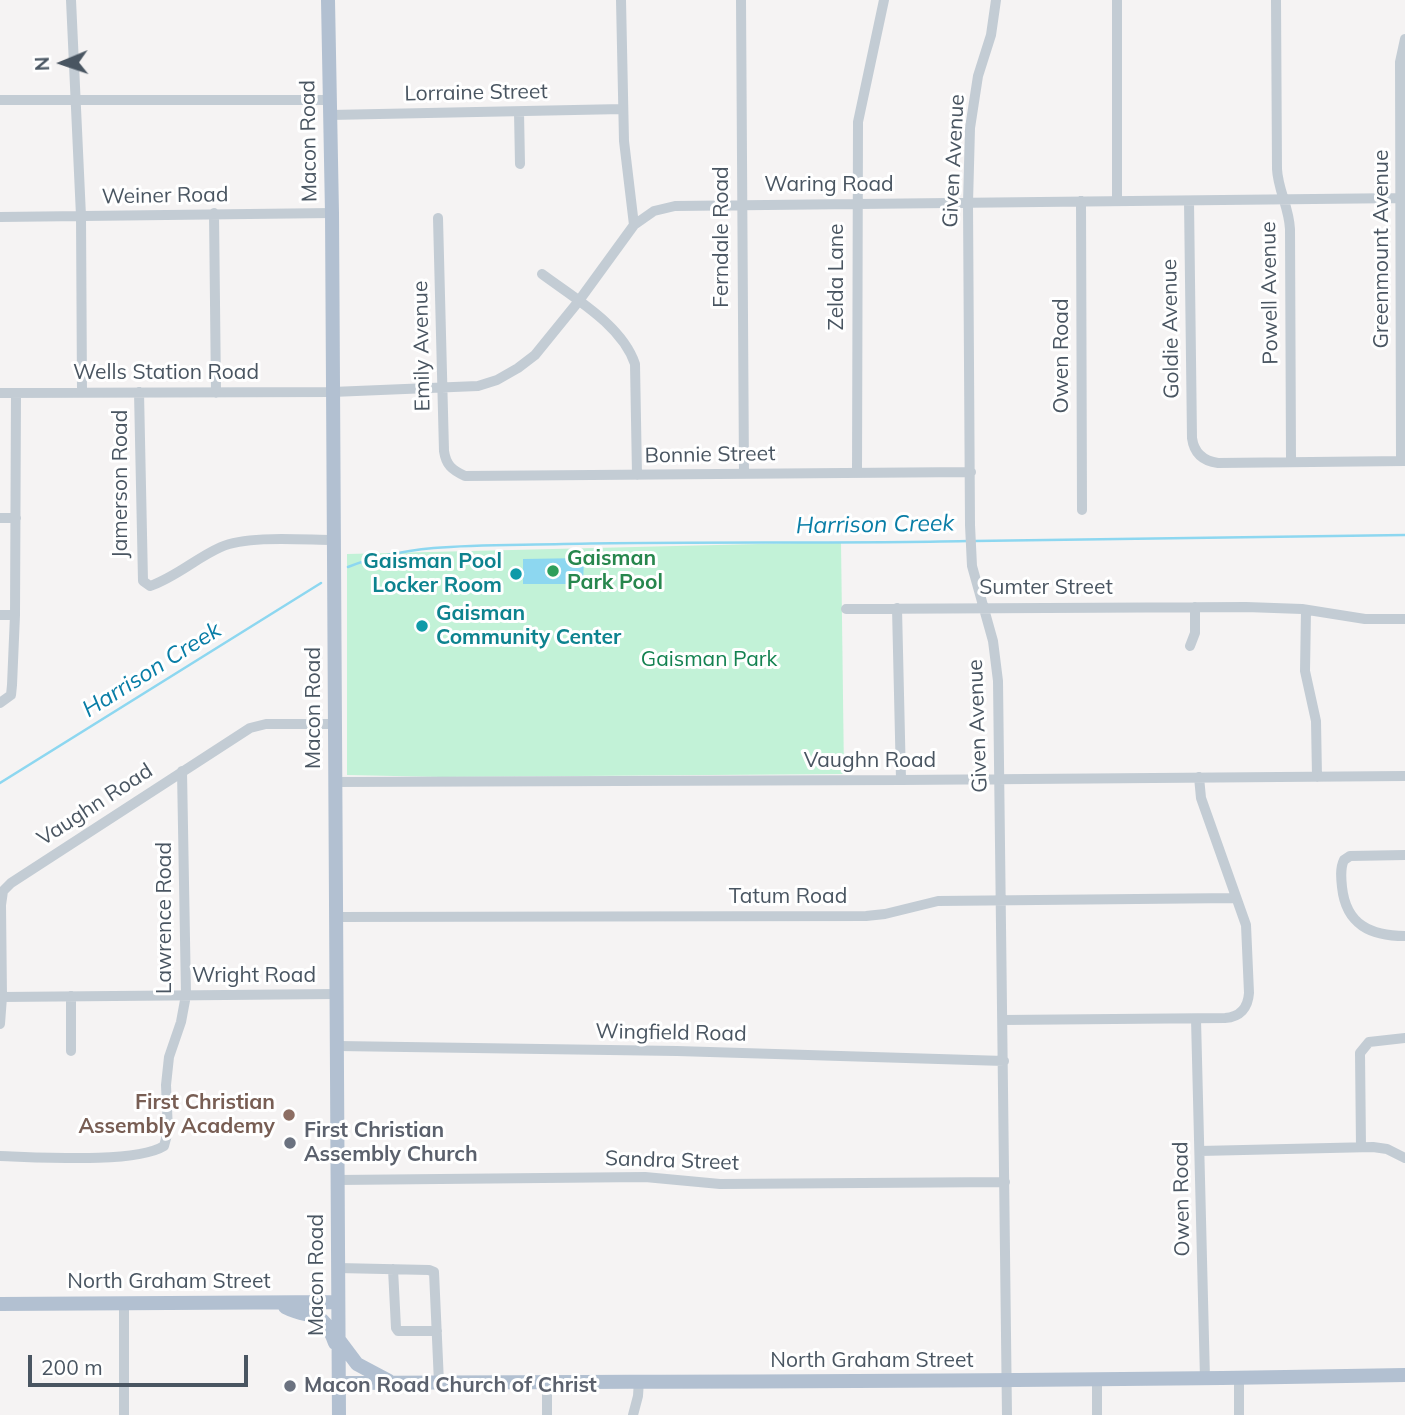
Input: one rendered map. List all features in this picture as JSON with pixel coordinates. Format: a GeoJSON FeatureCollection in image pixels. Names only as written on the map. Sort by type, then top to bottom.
{"type":"FeatureCollection","features":[{"type":"Feature","properties":{"kind":"main road","name":"Macon Road"},"geometry":{"type":"LineString","coordinates":[[328,0],[332,213],[339,1415]]}},
{"type":"Feature","properties":{"kind":"main road"},"geometry":{"type":"LineString","coordinates":[[274,1302],[290,1310],[315,1315],[330,1329],[339,1346],[357,1364],[394,1383]]}},
{"type":"Feature","properties":{"kind":"main road","name":"North Graham Street"},"geometry":{"type":"LineString","coordinates":[[0,1304],[338,1302]]}},
{"type":"Feature","properties":{"kind":"main road","name":"North Graham Street"},"geometry":{"type":"LineString","coordinates":[[339,1383],[639,1380],[1007,1381],[1405,1375]]}},
{"type":"Feature","properties":{"kind":"street"},"geometry":{"type":"LineString","coordinates":[[71,0],[81,216],[82,392]]}},
{"type":"Feature","properties":{"kind":"street"},"geometry":{"type":"LineString","coordinates":[[621,0],[626,171],[634,225]]}},
{"type":"Feature","properties":{"kind":"street","name":"Ferndale Road"},"geometry":{"type":"LineString","coordinates":[[741,0],[744,474]]}},
{"type":"Feature","properties":{"kind":"street","name":"Zelda Lane"},"geometry":{"type":"LineString","coordinates":[[857,473],[858,121],[884,0]]}},
{"type":"Feature","properties":{"kind":"street","name":"Given Avenue"},"geometry":{"type":"LineString","coordinates":[[996,0],[991,35],[978,76],[971,128],[968,203],[970,525],[973,573],[993,641],[998,669],[1007,1415]]}},
{"type":"Feature","properties":{"kind":"street"},"geometry":{"type":"LineString","coordinates":[[1117,0],[1117,201]]}},
{"type":"Feature","properties":{"kind":"street","name":"Powell Avenue"},"geometry":{"type":"LineString","coordinates":[[1276,0],[1277,169],[1290,221],[1292,462]]}},
{"type":"Feature","properties":{"kind":"street","name":"Greenmount Avenue"},"geometry":{"type":"LineString","coordinates":[[1403,461],[1401,52],[1405,39]]}},
{"type":"Feature","properties":{"kind":"street"},"geometry":{"type":"LineString","coordinates":[[0,100],[330,100]]}},
{"type":"Feature","properties":{"kind":"street","name":"Lorraine Street"},"geometry":{"type":"LineString","coordinates":[[330,115],[623,109]]}},
{"type":"Feature","properties":{"kind":"street"},"geometry":{"type":"LineString","coordinates":[[519,111],[520,164]]}},
{"type":"Feature","properties":{"kind":"street","name":"Waring Road"},"geometry":{"type":"LineString","coordinates":[[332,392],[478,386],[497,380],[519,368],[535,355],[578,302],[634,225],[664,208],[687,205],[1402,198]]}},
{"type":"Feature","properties":{"kind":"street","name":"Owen Road"},"geometry":{"type":"LineString","coordinates":[[1081,201],[1082,510]]}},
{"type":"Feature","properties":{"kind":"street","name":"Goldie Avenue"},"geometry":{"type":"LineString","coordinates":[[1189,201],[1192,438],[1199,455],[1208,461],[1292,462]]}},
{"type":"Feature","properties":{"kind":"street","name":"Weiner Road"},"geometry":{"type":"LineString","coordinates":[[0,216],[332,213]]}},
{"type":"Feature","properties":{"kind":"street"},"geometry":{"type":"LineString","coordinates":[[214,214],[216,393]]}},
{"type":"Feature","properties":{"kind":"street","name":"Emily Avenue"},"geometry":{"type":"LineString","coordinates":[[438,218],[444,451],[452,471]]}},
{"type":"Feature","properties":{"kind":"street"},"geometry":{"type":"LineString","coordinates":[[542,274],[618,333],[630,350],[635,364],[637,475]]}},
{"type":"Feature","properties":{"kind":"street","name":"Jamerson Road"},"geometry":{"type":"LineString","coordinates":[[139,392],[142,581],[150,586],[166,581],[222,547],[243,541],[334,540]]}},
{"type":"Feature","properties":{"kind":"street","name":"Wells Station Road"},"geometry":{"type":"LineString","coordinates":[[0,393],[332,392]]}},
{"type":"Feature","properties":{"kind":"street"},"geometry":{"type":"LineString","coordinates":[[0,703],[11,695],[15,615],[16,393]]}},
{"type":"Feature","properties":{"kind":"street"},"geometry":{"type":"LineString","coordinates":[[1292,462],[1403,461]]}},
{"type":"Feature","properties":{"kind":"street","name":"Bonnie Street"},"geometry":{"type":"LineString","coordinates":[[452,471],[465,476],[971,472]]}},
{"type":"Feature","properties":{"kind":"street"},"geometry":{"type":"LineString","coordinates":[[0,518],[16,518]]}},
{"type":"Feature","properties":{"kind":"street"},"geometry":{"type":"LineString","coordinates":[[1190,646],[1195,633],[1195,607]]}},
{"type":"Feature","properties":{"kind":"street","name":"Sumter Street"},"geometry":{"type":"LineString","coordinates":[[846,609],[1246,607],[1306,610],[1356,618],[1405,619]]}},
{"type":"Feature","properties":{"kind":"street"},"geometry":{"type":"LineString","coordinates":[[897,608],[901,780]]}},
{"type":"Feature","properties":{"kind":"street"},"geometry":{"type":"LineString","coordinates":[[1306,610],[1305,671],[1316,722],[1317,776]]}},
{"type":"Feature","properties":{"kind":"street"},"geometry":{"type":"LineString","coordinates":[[0,615],[15,615]]}},
{"type":"Feature","properties":{"kind":"street","name":"Vaughn Road"},"geometry":{"type":"LineString","coordinates":[[0,1024],[2,891],[250,727],[267,724],[335,724]]}},
{"type":"Feature","properties":{"kind":"street","name":"Lawrence Road"},"geometry":{"type":"LineString","coordinates":[[0,1156],[79,1158],[152,1153],[164,1146],[168,1131],[166,1085],[170,1057],[186,995],[182,771]]}},
{"type":"Feature","properties":{"kind":"street","name":"Vaughn Road"},"geometry":{"type":"LineString","coordinates":[[335,782],[1405,776]]}},
{"type":"Feature","properties":{"kind":"street"},"geometry":{"type":"LineString","coordinates":[[1003,1020],[1230,1018],[1238,1015],[1245,1007],[1249,993],[1248,938],[1244,918],[1201,798],[1199,777]]}},
{"type":"Feature","properties":{"kind":"street"},"geometry":{"type":"LineString","coordinates":[[1405,855],[1348,857],[1342,864],[1343,892],[1348,908],[1357,922],[1372,932],[1385,936],[1405,936]]}},
{"type":"Feature","properties":{"kind":"street","name":"Tatum Road"},"geometry":{"type":"LineString","coordinates":[[337,917],[866,916],[885,915],[934,901],[1237,898]]}},
{"type":"Feature","properties":{"kind":"street","name":"Wright Road"},"geometry":{"type":"LineString","coordinates":[[2,997],[337,994]]}},
{"type":"Feature","properties":{"kind":"street"},"geometry":{"type":"LineString","coordinates":[[71,996],[71,1051]]}},
{"type":"Feature","properties":{"kind":"street","name":"Owen Road"},"geometry":{"type":"LineString","coordinates":[[1196,1018],[1205,1378]]}},
{"type":"Feature","properties":{"kind":"street"},"geometry":{"type":"LineString","coordinates":[[1361,1147],[1360,1053],[1369,1042],[1405,1038]]}},
{"type":"Feature","properties":{"kind":"street","name":"Wingfield Road"},"geometry":{"type":"LineString","coordinates":[[338,1046],[677,1051],[1004,1061]]}},
{"type":"Feature","properties":{"kind":"street"},"geometry":{"type":"LineString","coordinates":[[1200,1150],[1361,1147],[1387,1149],[1405,1158]]}},
{"type":"Feature","properties":{"kind":"street","name":"Sandra Street"},"geometry":{"type":"LineString","coordinates":[[338,1180],[645,1177],[720,1184],[1005,1182]]}},
{"type":"Feature","properties":{"kind":"street"},"geometry":{"type":"LineString","coordinates":[[338,1268],[434,1272],[439,1383]]}},
{"type":"Feature","properties":{"kind":"street"},"geometry":{"type":"LineString","coordinates":[[393,1269],[398,1331],[437,1331]]}},
{"type":"Feature","properties":{"kind":"street"},"geometry":{"type":"LineString","coordinates":[[124,1303],[124,1415]]}},
{"type":"Feature","properties":{"kind":"street"},"geometry":{"type":"LineString","coordinates":[[1238,1378],[1239,1415]]}},
{"type":"Feature","properties":{"kind":"street"},"geometry":{"type":"LineString","coordinates":[[633,1415],[639,1380]]}},
{"type":"Feature","properties":{"kind":"street"},"geometry":{"type":"LineString","coordinates":[[1097,1380],[1097,1415]]}},
{"type":"Feature","properties":{"kind":"street"},"geometry":{"type":"LineString","coordinates":[[547,1381],[547,1415]]}},
{"type":"Feature","properties":{"kind":"green space","name":"Gaisman Park"},"geometry":{"type":"Polygon","coordinates":[[[841,542],[844,774],[441,777],[347,775],[347,554],[841,542]]]}},
{"type":"Feature","properties":{"kind":"water","name":"Gaisman Park Pool"},"geometry":{"type":"Polygon","coordinates":[[[584,558],[583,584],[523,584],[523,559],[584,558]]]}},
{"type":"Feature","properties":{"kind":"waterway","name":"Harrison Creek"},"geometry":{"type":"LineString","coordinates":[[975,541],[1405,535]]}},
{"type":"Feature","properties":{"kind":"waterway","name":"Harrison Creek"},"geometry":{"type":"LineString","coordinates":[[348,567],[400,553],[454,546],[968,541]]}},
{"type":"Feature","properties":{"kind":"waterway","name":"Harrison Creek"},"geometry":{"type":"LineString","coordinates":[[0,783],[321,583]]}},
{"type":"Feature","properties":{"kind":"place","name":"Gaisman Park Pool"},"geometry":{"type":"Point","coordinates":[553,571]}},
{"type":"Feature","properties":{"kind":"place","name":"Gaisman Pool Locker Room"},"geometry":{"type":"Point","coordinates":[516,574]}},
{"type":"Feature","properties":{"kind":"place","name":"Gaisman Community Center"},"geometry":{"type":"Point","coordinates":[422,626]}},
{"type":"Feature","properties":{"kind":"place","name":"First Christian Assembly Academy"},"geometry":{"type":"Point","coordinates":[289,1115]}},
{"type":"Feature","properties":{"kind":"place","name":"First Christian Assembly Church"},"geometry":{"type":"Point","coordinates":[290,1143]}},
{"type":"Feature","properties":{"kind":"place","name":"Macon Road Church of Christ"},"geometry":{"type":"Point","coordinates":[290,1386]}}]}
